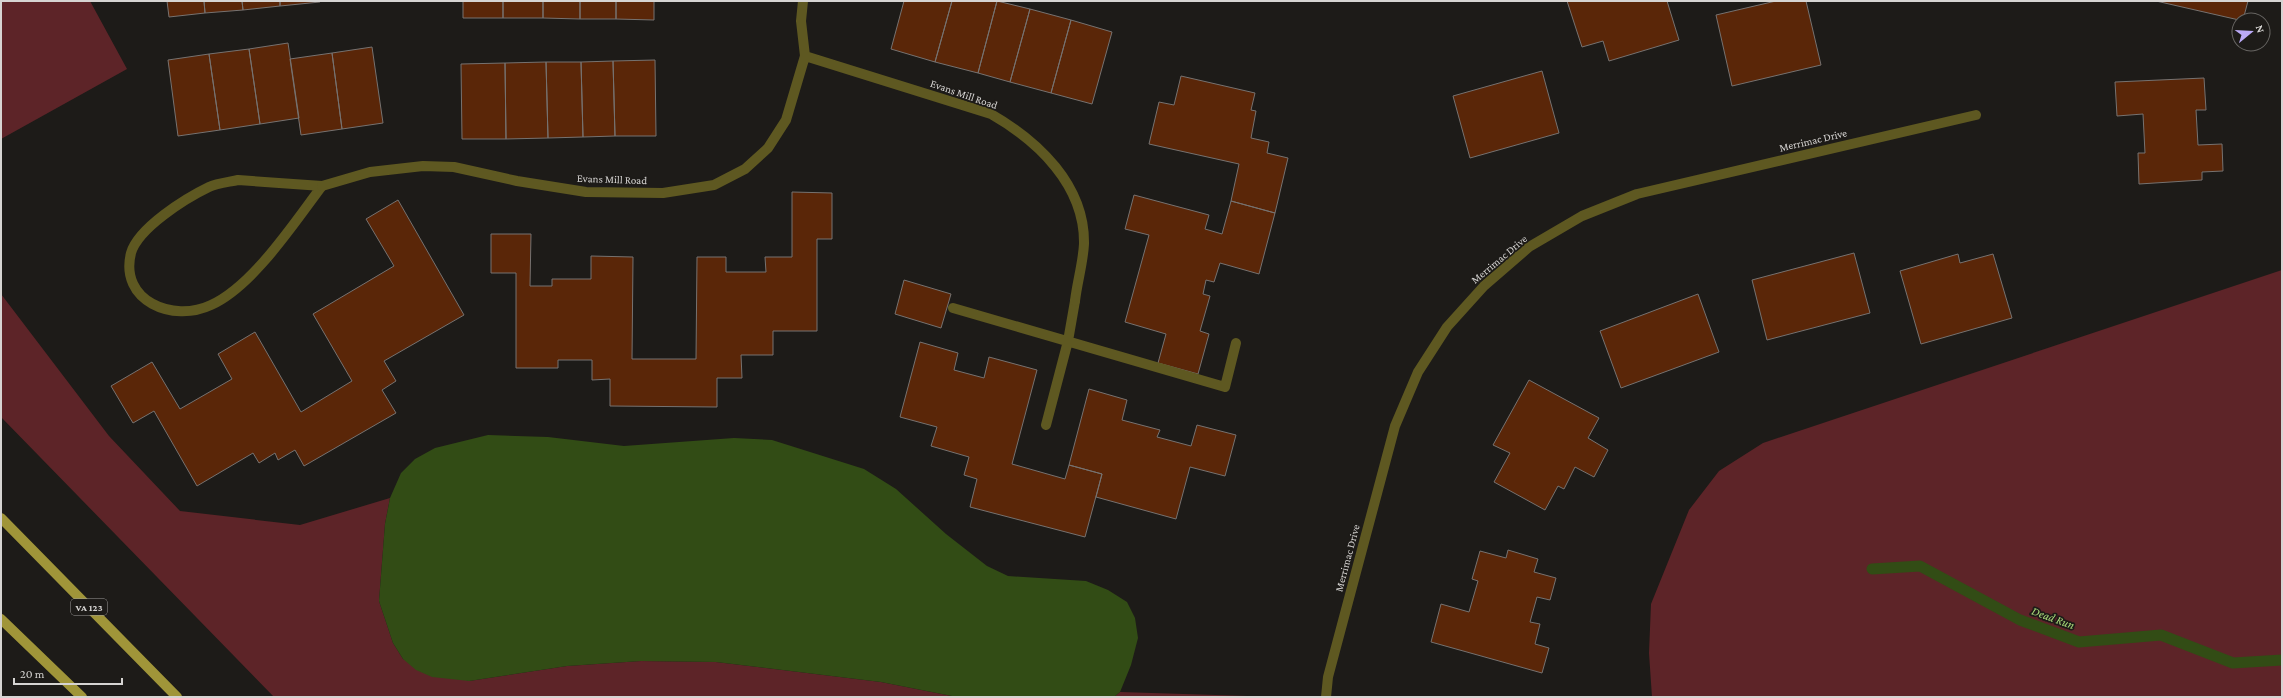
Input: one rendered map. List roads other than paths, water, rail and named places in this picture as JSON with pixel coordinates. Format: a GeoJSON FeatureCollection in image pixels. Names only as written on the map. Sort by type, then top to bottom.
{"type":"FeatureCollection","features":[{"type":"Feature","properties":{"kind":"main road","name":"VA 123"},"geometry":{"type":"LineString","coordinates":[[1,518],[177,697]]}},
{"type":"Feature","properties":{"kind":"main road"},"geometry":{"type":"LineString","coordinates":[[1,619],[82,697]]}},
{"type":"Feature","properties":{"kind":"street","name":"Evans Mill Road"},"geometry":{"type":"LineString","coordinates":[[322,186],[370,172],[423,166],[454,168],[517,182],[586,192],[663,193],[714,185],[745,169],[768,148],[786,120],[806,56],[801,21],[803,1]]}},
{"type":"Feature","properties":{"kind":"street","name":"Evans Mill Road"},"geometry":{"type":"LineString","coordinates":[[806,56],[991,114],[1014,127],[1043,152],[1068,183],[1079,210],[1084,244],[1068,341],[1046,425]]}},
{"type":"Feature","properties":{"kind":"street","name":"Merrimac Drive"},"geometry":{"type":"LineString","coordinates":[[1326,697],[1328,677],[1395,426],[1422,366],[1447,327],[1484,286],[1529,247],[1575,220],[1637,194],[1976,114]]}},
{"type":"Feature","properties":{"kind":"street"},"geometry":{"type":"LineString","coordinates":[[238,180],[322,186],[271,254],[235,288],[212,305],[195,310],[176,312],[152,304],[136,291],[130,278],[131,253],[138,238],[171,210],[210,186],[238,180]]}},
{"type":"Feature","properties":{"kind":"street"},"geometry":{"type":"LineString","coordinates":[[953,308],[1225,387],[1236,343]]}},
{"type":"Feature","properties":{"kind":"waterway","name":"Dead Run"},"geometry":{"type":"LineString","coordinates":[[1872,569],[1920,566],[2020,620],[2079,642],[2161,635],[2233,663],[2282,660]]}}]}
